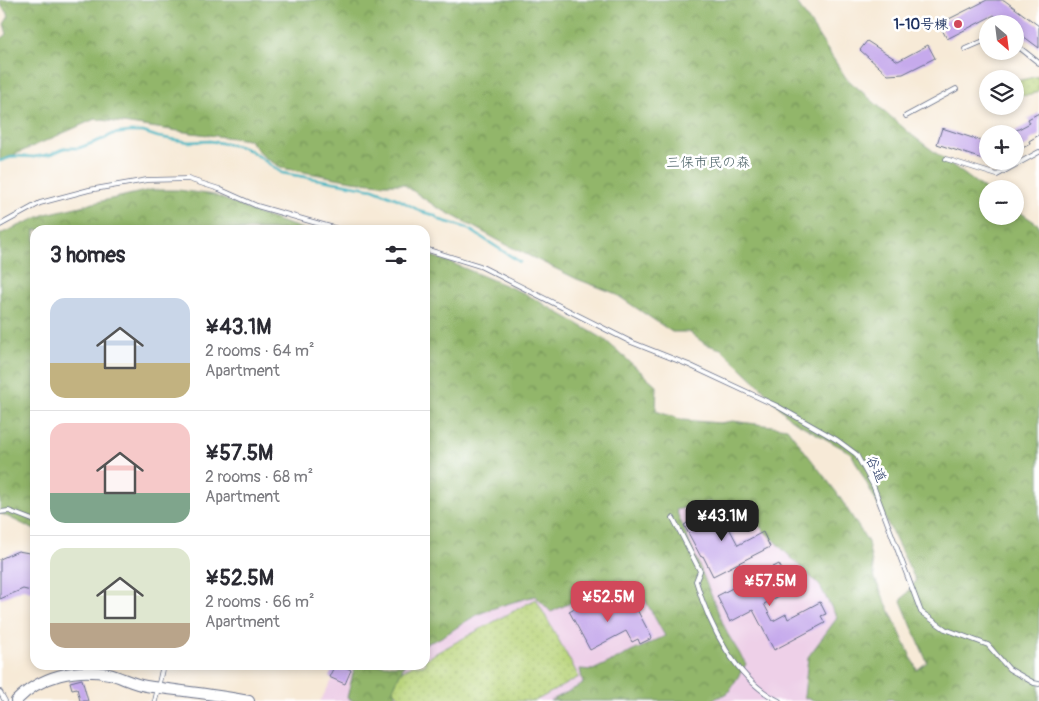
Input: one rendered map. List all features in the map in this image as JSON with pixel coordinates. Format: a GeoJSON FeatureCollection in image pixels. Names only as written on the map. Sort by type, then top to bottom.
{"type":"FeatureCollection","features":[{"type":"Feature","properties":{"kind":"street"},"geometry":{"type":"LineString","coordinates":[[16,701],[43,681],[73,672],[108,674],[142,685],[216,694],[249,701]]}},
{"type":"Feature","properties":{"kind":"lane"},"geometry":{"type":"LineString","coordinates":[[965,49],[979,43]]}},
{"type":"Feature","properties":{"kind":"lane"},"geometry":{"type":"LineString","coordinates":[[1024,51],[1039,62]]}},
{"type":"Feature","properties":{"kind":"lane"},"geometry":{"type":"LineString","coordinates":[[906,116],[956,89]]}},
{"type":"Feature","properties":{"kind":"lane"},"geometry":{"type":"LineString","coordinates":[[946,159],[997,175],[1039,152]]}},
{"type":"Feature","properties":{"kind":"lane"},"geometry":{"type":"LineString","coordinates":[[0,225],[40,204],[90,190],[147,180],[188,178],[219,188],[257,206],[324,225]]}},
{"type":"Feature","properties":{"kind":"lane","name":"谷道"},"geometry":{"type":"LineString","coordinates":[[430,251],[480,266],[619,336],[689,365],[777,406],[837,440],[856,454],[873,485],[921,612],[945,629],[988,645],[1009,669],[1039,684]]}},
{"type":"Feature","properties":{"kind":"lane"},"geometry":{"type":"LineString","coordinates":[[0,512],[9,512],[30,520]]}},
{"type":"Feature","properties":{"kind":"lane"},"geometry":{"type":"LineString","coordinates":[[673,518],[700,572],[696,581],[700,594],[728,652],[746,677],[766,695],[779,701]]}},
{"type":"Feature","properties":{"kind":"lane"},"geometry":{"type":"LineString","coordinates":[[155,701],[162,670]]}},
{"type":"Feature","properties":{"kind":"lane"},"geometry":{"type":"LineString","coordinates":[[0,692],[5,701]]}},
{"type":"Feature","properties":{"kind":"shaded area"},"geometry":{"type":"Polygon","coordinates":[[[744,499],[829,575],[914,701],[320,701],[338,670],[430,670],[430,574],[548,516],[744,499]]]}},
{"type":"Feature","properties":{"kind":"green space","name":"三保市民の森"},"geometry":{"type":"Polygon","coordinates":[[[0,0],[795,0],[846,78],[913,136],[979,185],[979,225],[1024,225],[1024,215],[1039,225],[1039,701],[894,701],[890,698],[883,701],[813,701],[804,697],[808,657],[837,618],[820,586],[754,521],[709,502],[676,510],[727,633],[746,664],[728,693],[710,701],[550,701],[583,684],[580,669],[593,670],[665,636],[640,591],[612,583],[551,612],[535,596],[500,606],[479,614],[430,642],[430,256],[526,294],[604,339],[657,386],[656,411],[682,420],[720,423],[733,421],[787,428],[837,493],[868,542],[875,579],[917,670],[927,662],[901,601],[916,581],[851,453],[790,419],[759,385],[721,349],[705,344],[689,332],[672,332],[614,293],[577,279],[507,245],[435,206],[403,184],[352,181],[282,168],[264,157],[249,140],[95,119],[0,161],[0,40],[7,34],[4,24],[9,16],[0,4],[0,0]]]}},
{"type":"Feature","properties":{"kind":"green space"},"geometry":{"type":"Polygon","coordinates":[[[1039,76],[1039,90],[1031,95],[1024,96],[1024,79],[1039,76]]]}},
{"type":"Feature","properties":{"kind":"green space"},"geometry":{"type":"Polygon","coordinates":[[[150,190],[178,190],[214,195],[258,214],[291,225],[30,225],[30,528],[0,513],[0,234],[46,214],[150,190]]]}},
{"type":"Feature","properties":{"kind":"green space"},"geometry":{"type":"Polygon","coordinates":[[[536,599],[579,677],[535,701],[403,701],[384,680],[403,670],[430,670],[430,656],[536,599]]]}},
{"type":"Feature","properties":{"kind":"green space"},"geometry":{"type":"Polygon","coordinates":[[[354,670],[402,670],[393,689],[398,701],[353,701],[347,698],[354,670]]]}},
{"type":"Feature","properties":{"kind":"building","name":"1-10号棟"},"geometry":{"type":"Polygon","coordinates":[[[987,0],[1004,0],[1039,26],[1039,48],[1024,37],[1024,15],[979,15],[979,23],[947,39],[939,24],[987,0]]]}},
{"type":"Feature","properties":{"kind":"building"},"geometry":{"type":"Polygon","coordinates":[[[867,41],[898,61],[928,45],[935,58],[903,74],[888,75],[860,50],[867,41]]]}},
{"type":"Feature","properties":{"kind":"building"},"geometry":{"type":"Polygon","coordinates":[[[1039,113],[1039,135],[1029,141],[1030,144],[1024,147],[1024,126],[1030,123],[1028,119],[1039,113]]]}},
{"type":"Feature","properties":{"kind":"building"},"geometry":{"type":"Polygon","coordinates":[[[942,128],[979,140],[979,158],[937,144],[942,128]]]}},
{"type":"Feature","properties":{"kind":"building"},"geometry":{"type":"Polygon","coordinates":[[[718,507],[738,545],[763,532],[770,547],[713,576],[684,525],[718,507]]]}},
{"type":"Feature","properties":{"kind":"building"},"geometry":{"type":"Polygon","coordinates":[[[18,551],[30,553],[30,591],[23,589],[0,599],[0,559],[18,551]]]}},
{"type":"Feature","properties":{"kind":"building"},"geometry":{"type":"Polygon","coordinates":[[[779,564],[792,589],[764,604],[773,621],[786,614],[788,619],[820,602],[826,614],[821,616],[825,623],[774,650],[753,610],[730,622],[717,596],[779,564]]]}},
{"type":"Feature","properties":{"kind":"building"},"geometry":{"type":"Polygon","coordinates":[[[601,595],[610,613],[634,604],[652,638],[640,644],[638,639],[632,642],[626,631],[590,650],[569,611],[601,595]]]}},
{"type":"Feature","properties":{"kind":"building"},"geometry":{"type":"Polygon","coordinates":[[[332,670],[351,670],[345,684],[329,677],[332,670]]]}},
{"type":"Feature","properties":{"kind":"building"},"geometry":{"type":"Polygon","coordinates":[[[82,679],[88,701],[80,701],[77,688],[72,689],[70,682],[82,679]]]}},
{"type":"Feature","properties":{"kind":"waterway"},"geometry":{"type":"LineString","coordinates":[[0,161],[15,156],[34,157],[51,154],[65,148],[79,148],[112,134],[129,132],[143,132],[158,137],[189,142],[210,141],[238,146],[251,151],[282,173],[373,189],[398,199],[422,212],[434,215],[440,220],[467,228],[520,262]]}},
{"type":"Feature","properties":{"kind":"place","name":"1-10号棟"},"geometry":{"type":"Point","coordinates":[958,24]}}]}
